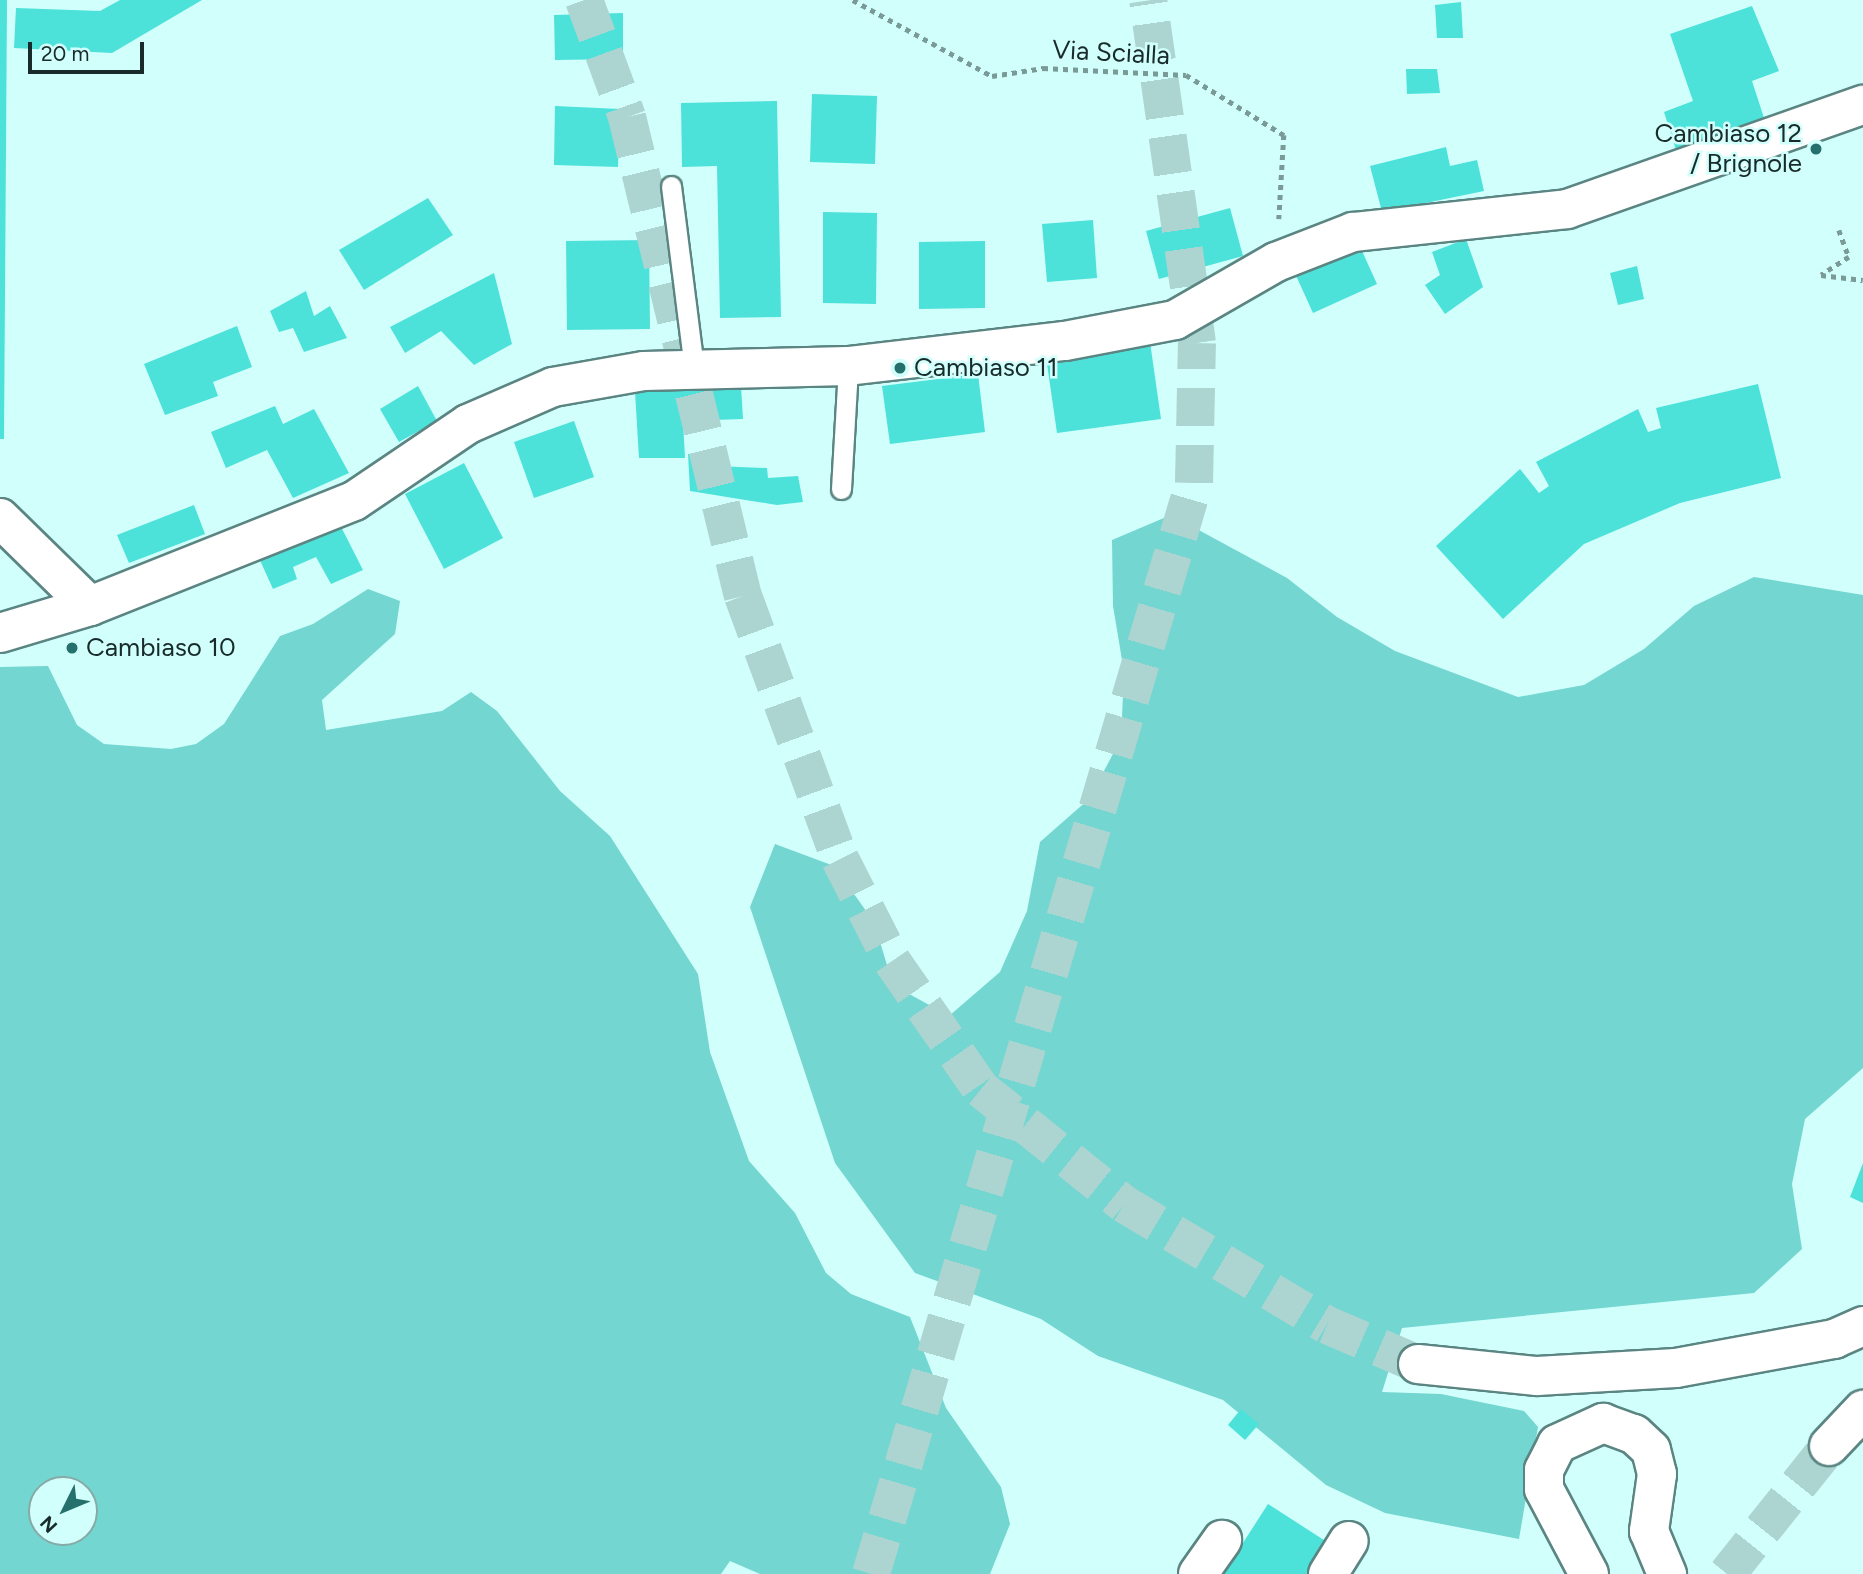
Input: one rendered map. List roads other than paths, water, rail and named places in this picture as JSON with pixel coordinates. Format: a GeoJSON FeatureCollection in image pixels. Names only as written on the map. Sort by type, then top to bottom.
{"type":"FeatureCollection","features":[{"type":"Feature","properties":{"kind":"main road"},"geometry":{"type":"LineString","coordinates":[[0,633],[90,606],[354,500],[468,424],[530,394],[644,371],[848,366],[1065,341],[1175,320],[1276,262],[1353,232],[1567,209],[1863,105]]}},
{"type":"Feature","properties":{"kind":"main road"},"geometry":{"type":"LineString","coordinates":[[0,518],[90,606]]}},
{"type":"Feature","properties":{"kind":"main road"},"geometry":{"type":"LineString","coordinates":[[1418,1364],[1537,1376],[1676,1368],[1834,1339],[1863,1326]]}},
{"type":"Feature","properties":{"kind":"main road"},"geometry":{"type":"LineString","coordinates":[[1829,1446],[1863,1410]]}},
{"type":"Feature","properties":{"kind":"main road"},"geometry":{"type":"LineString","coordinates":[[1589,1574],[1544,1489],[1544,1470],[1557,1444],[1602,1423],[1634,1434],[1651,1450],[1657,1474],[1649,1531],[1667,1574]]}},
{"type":"Feature","properties":{"kind":"main road"},"geometry":{"type":"LineString","coordinates":[[1198,1574],[1222,1540]]}},
{"type":"Feature","properties":{"kind":"main road"},"geometry":{"type":"LineString","coordinates":[[1328,1574],[1349,1541]]}},
{"type":"Feature","properties":{"kind":"lane"},"geometry":{"type":"LineString","coordinates":[[671,186],[694,369]]}},
{"type":"Feature","properties":{"kind":"lane"},"geometry":{"type":"LineString","coordinates":[[841,489],[848,366]]}},
{"type":"Feature","properties":{"kind":"tunnel"},"geometry":{"type":"LineString","coordinates":[[584,0],[627,117],[743,596],[840,859],[892,961],[981,1089],[1124,1204],[1327,1325],[1418,1364]]}},
{"type":"Feature","properties":{"kind":"tunnel"},"geometry":{"type":"LineString","coordinates":[[871,1574],[1194,483],[1197,343],[1148,0]]}},
{"type":"Feature","properties":{"kind":"tunnel"},"geometry":{"type":"LineString","coordinates":[[1727,1574],[1829,1446]]}},
{"type":"Feature","properties":{"kind":"place","name":"Cambiaso 12 / Brignole"},"geometry":{"type":"Point","coordinates":[1816,149]}},
{"type":"Feature","properties":{"kind":"place","name":"Cambiaso 11"},"geometry":{"type":"Point","coordinates":[900,368]}},
{"type":"Feature","properties":{"kind":"place","name":"Cambiaso 10"},"geometry":{"type":"Point","coordinates":[72,648]}}]}
